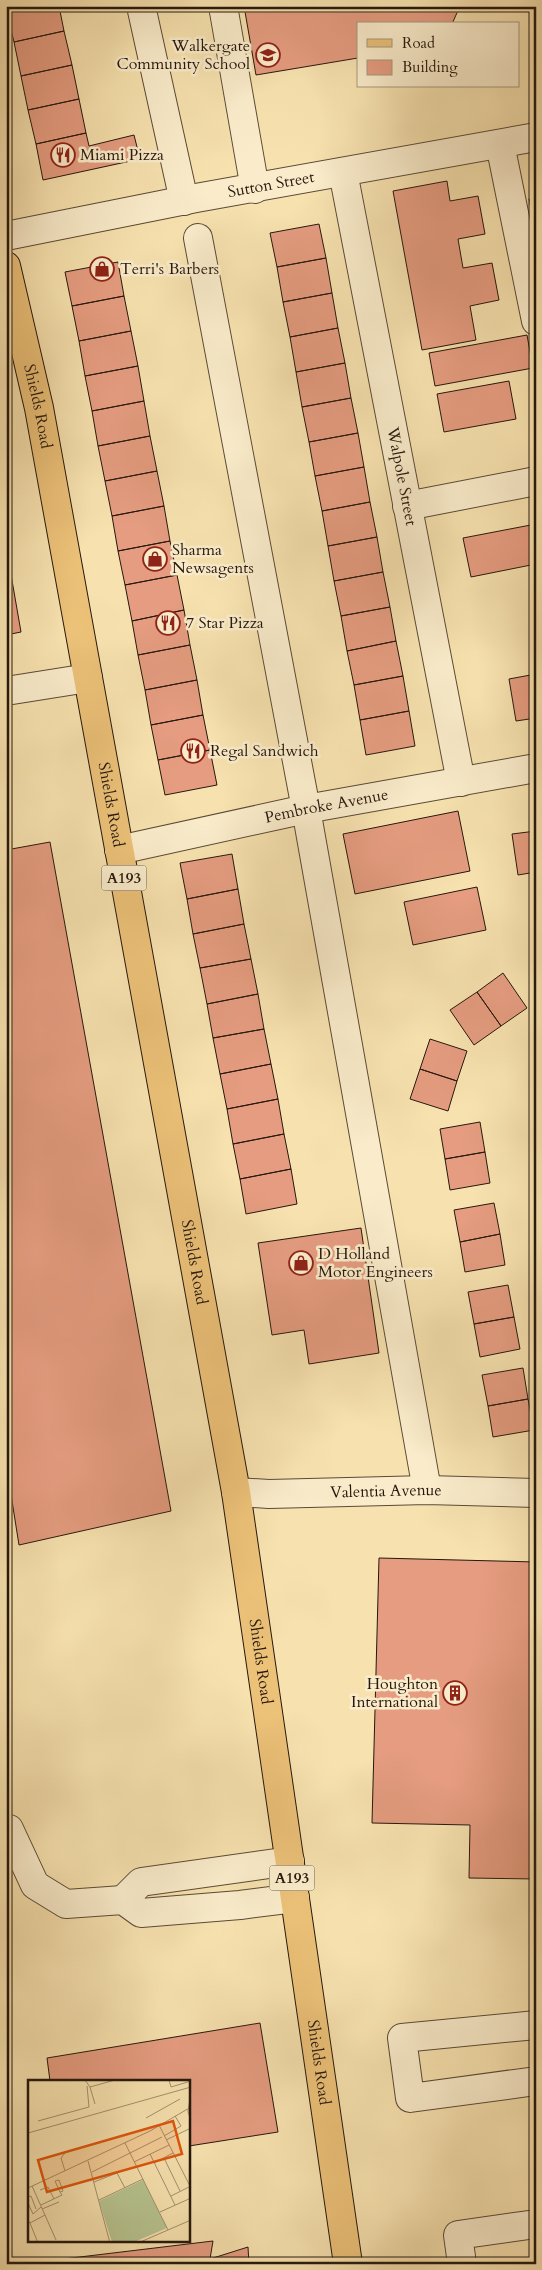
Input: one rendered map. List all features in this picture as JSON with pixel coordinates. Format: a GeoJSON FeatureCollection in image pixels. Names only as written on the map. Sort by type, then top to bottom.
{"type":"FeatureCollection","features":[{"type":"Feature","properties":{"kind":"main road","name":"Shields Road"},"geometry":{"type":"LineString","coordinates":[[6,266],[39,408],[236,1492],[348,2264]]}},
{"type":"Feature","properties":{"kind":"street"},"geometry":{"type":"LineString","coordinates":[[141,6],[184,201]]}},
{"type":"Feature","properties":{"kind":"street"},"geometry":{"type":"LineString","coordinates":[[223,6],[255,189]]}},
{"type":"Feature","properties":{"kind":"street","name":"Sutton Street"},"geometry":{"type":"LineString","coordinates":[[6,236],[184,201],[536,137]]}},
{"type":"Feature","properties":{"kind":"street"},"geometry":{"type":"LineString","coordinates":[[500,144],[535,311]]}},
{"type":"Feature","properties":{"kind":"street","name":"Walpole Street"},"geometry":{"type":"LineString","coordinates":[[343,172],[461,782]]}},
{"type":"Feature","properties":{"kind":"street"},"geometry":{"type":"LineString","coordinates":[[198,238],[306,810],[427,1490]]}},
{"type":"Feature","properties":{"kind":"street"},"geometry":{"type":"LineString","coordinates":[[408,506],[536,481]]}},
{"type":"Feature","properties":{"kind":"street"},"geometry":{"type":"LineString","coordinates":[[6,690],[88,678]]}},
{"type":"Feature","properties":{"kind":"street","name":"Pembroke Avenue"},"geometry":{"type":"LineString","coordinates":[[119,850],[306,810],[536,768]]}},
{"type":"Feature","properties":{"kind":"street","name":"Valentia Avenue"},"geometry":{"type":"LineString","coordinates":[[236,1492],[269,1494],[427,1490],[536,1493]]}},
{"type":"Feature","properties":{"kind":"street"},"geometry":{"type":"LineString","coordinates":[[9,1829],[35,1884],[66,1904],[123,1900],[141,1913],[240,1905],[295,1898]]}},
{"type":"Feature","properties":{"kind":"street"},"geometry":{"type":"LineString","coordinates":[[123,1900],[141,1882],[290,1860]]}},
{"type":"Feature","properties":{"kind":"street"},"geometry":{"type":"LineString","coordinates":[[536,2025],[402,2038],[410,2098],[536,2081]]}},
{"type":"Feature","properties":{"kind":"street"},"geometry":{"type":"LineString","coordinates":[[462,2264],[458,2235],[536,2224]]}},
{"type":"Feature","properties":{"kind":"building"},"geometry":{"type":"Polygon","coordinates":[[[18,6],[59,6],[64,31],[14,42],[6,9],[18,6]]]}},
{"type":"Feature","properties":{"kind":"building"},"geometry":{"type":"Polygon","coordinates":[[[244,6],[460,6],[453,22],[357,22],[357,58],[256,75],[244,6]]]}},
{"type":"Feature","properties":{"kind":"building"},"geometry":{"type":"Polygon","coordinates":[[[64,31],[72,65],[21,76],[14,42],[64,31]]]}},
{"type":"Feature","properties":{"kind":"building"},"geometry":{"type":"Polygon","coordinates":[[[72,65],[79,99],[28,110],[21,76],[72,65]]]}},
{"type":"Feature","properties":{"kind":"building"},"geometry":{"type":"Polygon","coordinates":[[[79,99],[86,133],[36,144],[28,110],[79,99]]]}},
{"type":"Feature","properties":{"kind":"building"},"geometry":{"type":"Polygon","coordinates":[[[86,133],[89,146],[134,135],[140,159],[43,180],[36,144],[86,133]]]}},
{"type":"Feature","properties":{"kind":"building"},"geometry":{"type":"Polygon","coordinates":[[[447,181],[450,201],[478,196],[485,234],[458,239],[463,268],[492,263],[499,300],[470,306],[476,340],[422,350],[393,191],[447,181]]]}},
{"type":"Feature","properties":{"kind":"building"},"geometry":{"type":"Polygon","coordinates":[[[536,197],[536,234],[529,199],[536,197]]]}},
{"type":"Feature","properties":{"kind":"building"},"geometry":{"type":"Polygon","coordinates":[[[319,224],[326,258],[277,267],[270,233],[319,224]]]}},
{"type":"Feature","properties":{"kind":"building"},"geometry":{"type":"Polygon","coordinates":[[[326,258],[332,293],[283,302],[277,267],[326,258]]]}},
{"type":"Feature","properties":{"kind":"building"},"geometry":{"type":"Polygon","coordinates":[[[118,262],[124,296],[72,306],[65,272],[118,262]]]}},
{"type":"Feature","properties":{"kind":"building"},"geometry":{"type":"Polygon","coordinates":[[[332,293],[338,328],[290,337],[283,302],[332,293]]]}},
{"type":"Feature","properties":{"kind":"building"},"geometry":{"type":"Polygon","coordinates":[[[124,296],[131,331],[79,341],[72,306],[124,296]]]}},
{"type":"Feature","properties":{"kind":"building"},"geometry":{"type":"Polygon","coordinates":[[[338,328],[345,363],[296,372],[290,337],[338,328]]]}},
{"type":"Feature","properties":{"kind":"building"},"geometry":{"type":"Polygon","coordinates":[[[131,331],[138,366],[85,376],[79,341],[131,331]]]}},
{"type":"Feature","properties":{"kind":"building"},"geometry":{"type":"Polygon","coordinates":[[[527,335],[533,368],[435,386],[429,353],[527,335]]]}},
{"type":"Feature","properties":{"kind":"building"},"geometry":{"type":"Polygon","coordinates":[[[345,363],[351,398],[302,407],[296,372],[345,363]]]}},
{"type":"Feature","properties":{"kind":"building"},"geometry":{"type":"Polygon","coordinates":[[[138,366],[144,401],[92,411],[85,376],[138,366]]]}},
{"type":"Feature","properties":{"kind":"building"},"geometry":{"type":"Polygon","coordinates":[[[509,381],[516,419],[444,432],[437,394],[509,381]]]}},
{"type":"Feature","properties":{"kind":"building"},"geometry":{"type":"Polygon","coordinates":[[[351,398],[358,433],[309,442],[302,407],[351,398]]]}},
{"type":"Feature","properties":{"kind":"building"},"geometry":{"type":"Polygon","coordinates":[[[144,401],[150,436],[98,446],[92,411],[144,401]]]}},
{"type":"Feature","properties":{"kind":"building"},"geometry":{"type":"Polygon","coordinates":[[[358,433],[364,467],[315,476],[309,442],[358,433]]]}},
{"type":"Feature","properties":{"kind":"building"},"geometry":{"type":"Polygon","coordinates":[[[150,436],[157,471],[105,481],[98,446],[150,436]]]}},
{"type":"Feature","properties":{"kind":"building"},"geometry":{"type":"Polygon","coordinates":[[[364,467],[370,502],[322,511],[315,476],[364,467]]]}},
{"type":"Feature","properties":{"kind":"building"},"geometry":{"type":"Polygon","coordinates":[[[157,471],[164,506],[112,516],[105,481],[157,471]]]}},
{"type":"Feature","properties":{"kind":"building"},"geometry":{"type":"Polygon","coordinates":[[[370,502],[377,537],[328,546],[322,511],[370,502]]]}},
{"type":"Feature","properties":{"kind":"building"},"geometry":{"type":"Polygon","coordinates":[[[164,506],[170,541],[118,551],[112,516],[164,506]]]}},
{"type":"Feature","properties":{"kind":"building"},"geometry":{"type":"Polygon","coordinates":[[[536,524],[536,564],[471,577],[463,538],[536,524]]]}},
{"type":"Feature","properties":{"kind":"building"},"geometry":{"type":"Polygon","coordinates":[[[377,537],[383,572],[334,581],[328,546],[377,537]]]}},
{"type":"Feature","properties":{"kind":"building"},"geometry":{"type":"Polygon","coordinates":[[[170,541],[177,575],[125,585],[118,551],[170,541]]]}},
{"type":"Feature","properties":{"kind":"building"},"geometry":{"type":"Polygon","coordinates":[[[6,546],[21,632],[6,635],[6,546]]]}},
{"type":"Feature","properties":{"kind":"building"},"geometry":{"type":"Polygon","coordinates":[[[383,572],[390,607],[341,616],[334,581],[383,572]]]}},
{"type":"Feature","properties":{"kind":"building"},"geometry":{"type":"Polygon","coordinates":[[[177,575],[184,610],[132,621],[125,585],[177,575]]]}},
{"type":"Feature","properties":{"kind":"building"},"geometry":{"type":"Polygon","coordinates":[[[390,607],[396,641],[347,651],[341,616],[390,607]]]}},
{"type":"Feature","properties":{"kind":"building"},"geometry":{"type":"Polygon","coordinates":[[[184,610],[190,645],[138,655],[132,621],[184,610]]]}},
{"type":"Feature","properties":{"kind":"building"},"geometry":{"type":"Polygon","coordinates":[[[396,641],[403,676],[354,685],[347,651],[396,641]]]}},
{"type":"Feature","properties":{"kind":"building"},"geometry":{"type":"Polygon","coordinates":[[[190,645],[197,680],[145,690],[138,655],[190,645]]]}},
{"type":"Feature","properties":{"kind":"building"},"geometry":{"type":"Polygon","coordinates":[[[536,674],[536,718],[516,721],[509,679],[536,674]]]}},
{"type":"Feature","properties":{"kind":"building"},"geometry":{"type":"Polygon","coordinates":[[[403,676],[409,711],[360,720],[354,685],[403,676]]]}},
{"type":"Feature","properties":{"kind":"building"},"geometry":{"type":"Polygon","coordinates":[[[197,680],[203,715],[151,725],[145,690],[197,680]]]}},
{"type":"Feature","properties":{"kind":"building"},"geometry":{"type":"Polygon","coordinates":[[[409,711],[415,746],[366,755],[360,720],[409,711]]]}},
{"type":"Feature","properties":{"kind":"building"},"geometry":{"type":"Polygon","coordinates":[[[203,715],[210,750],[158,760],[151,725],[203,715]]]}},
{"type":"Feature","properties":{"kind":"building"},"geometry":{"type":"Polygon","coordinates":[[[210,750],[217,785],[165,795],[158,760],[210,750]]]}},
{"type":"Feature","properties":{"kind":"building"},"geometry":{"type":"Polygon","coordinates":[[[458,811],[470,871],[355,894],[343,834],[458,811]]]}},
{"type":"Feature","properties":{"kind":"building"},"geometry":{"type":"Polygon","coordinates":[[[536,831],[536,872],[518,875],[512,834],[536,831]]]}},
{"type":"Feature","properties":{"kind":"building"},"geometry":{"type":"Polygon","coordinates":[[[50,842],[171,1511],[19,1545],[6,1463],[6,850],[50,842]]]}},
{"type":"Feature","properties":{"kind":"building"},"geometry":{"type":"Polygon","coordinates":[[[232,854],[238,889],[187,899],[180,863],[232,854]]]}},
{"type":"Feature","properties":{"kind":"building"},"geometry":{"type":"Polygon","coordinates":[[[477,887],[486,930],[413,945],[404,902],[477,887]]]}},
{"type":"Feature","properties":{"kind":"building"},"geometry":{"type":"Polygon","coordinates":[[[238,889],[244,924],[193,934],[187,899],[238,889]]]}},
{"type":"Feature","properties":{"kind":"building"},"geometry":{"type":"Polygon","coordinates":[[[244,924],[251,959],[200,968],[193,934],[244,924]]]}},
{"type":"Feature","properties":{"kind":"building"},"geometry":{"type":"Polygon","coordinates":[[[251,959],[258,994],[207,1004],[200,968],[251,959]]]}},
{"type":"Feature","properties":{"kind":"building"},"geometry":{"type":"Polygon","coordinates":[[[503,973],[527,1008],[501,1026],[477,992],[503,973]]]}},
{"type":"Feature","properties":{"kind":"building"},"geometry":{"type":"Polygon","coordinates":[[[477,992],[501,1026],[474,1045],[450,1010],[477,992]]]}},
{"type":"Feature","properties":{"kind":"building"},"geometry":{"type":"Polygon","coordinates":[[[258,994],[264,1029],[213,1038],[207,1004],[258,994]]]}},
{"type":"Feature","properties":{"kind":"building"},"geometry":{"type":"Polygon","coordinates":[[[264,1029],[271,1064],[220,1074],[213,1038],[264,1029]]]}},
{"type":"Feature","properties":{"kind":"building"},"geometry":{"type":"Polygon","coordinates":[[[430,1039],[467,1051],[457,1081],[420,1069],[430,1039]]]}},
{"type":"Feature","properties":{"kind":"building"},"geometry":{"type":"Polygon","coordinates":[[[271,1064],[278,1099],[227,1109],[220,1074],[271,1064]]]}},
{"type":"Feature","properties":{"kind":"building"},"geometry":{"type":"Polygon","coordinates":[[[420,1069],[457,1081],[448,1111],[410,1099],[420,1069]]]}},
{"type":"Feature","properties":{"kind":"building"},"geometry":{"type":"Polygon","coordinates":[[[278,1099],[284,1134],[233,1144],[227,1109],[278,1099]]]}},
{"type":"Feature","properties":{"kind":"building"},"geometry":{"type":"Polygon","coordinates":[[[480,1122],[485,1152],[445,1159],[440,1129],[480,1122]]]}},
{"type":"Feature","properties":{"kind":"building"},"geometry":{"type":"Polygon","coordinates":[[[284,1134],[291,1169],[240,1179],[233,1144],[284,1134]]]}},
{"type":"Feature","properties":{"kind":"building"},"geometry":{"type":"Polygon","coordinates":[[[485,1152],[490,1183],[450,1190],[445,1159],[485,1152]]]}},
{"type":"Feature","properties":{"kind":"building"},"geometry":{"type":"Polygon","coordinates":[[[291,1169],[297,1204],[246,1214],[240,1179],[291,1169]]]}},
{"type":"Feature","properties":{"kind":"building"},"geometry":{"type":"Polygon","coordinates":[[[494,1203],[500,1234],[460,1242],[454,1210],[494,1203]]]}},
{"type":"Feature","properties":{"kind":"building"},"geometry":{"type":"Polygon","coordinates":[[[361,1228],[379,1353],[309,1364],[304,1330],[272,1335],[258,1243],[361,1228]]]}},
{"type":"Feature","properties":{"kind":"building"},"geometry":{"type":"Polygon","coordinates":[[[500,1234],[505,1265],[465,1272],[460,1242],[500,1234]]]}},
{"type":"Feature","properties":{"kind":"building"},"geometry":{"type":"Polygon","coordinates":[[[508,1285],[514,1317],[474,1324],[468,1292],[508,1285]]]}},
{"type":"Feature","properties":{"kind":"building"},"geometry":{"type":"Polygon","coordinates":[[[514,1317],[520,1349],[480,1357],[474,1324],[514,1317]]]}},
{"type":"Feature","properties":{"kind":"building"},"geometry":{"type":"Polygon","coordinates":[[[523,1368],[528,1399],[488,1406],[482,1375],[523,1368]]]}},
{"type":"Feature","properties":{"kind":"building"},"geometry":{"type":"Polygon","coordinates":[[[528,1399],[534,1430],[493,1437],[488,1406],[528,1399]]]}},
{"type":"Feature","properties":{"kind":"building","name":"Houghton International"},"geometry":{"type":"Polygon","coordinates":[[[379,1558],[536,1562],[536,1879],[469,1878],[470,1825],[372,1823],[379,1558]]]}},
{"type":"Feature","properties":{"kind":"building"},"geometry":{"type":"Polygon","coordinates":[[[260,2023],[278,2132],[190,2146],[190,2080],[50,2080],[47,2058],[260,2023]]]}},
{"type":"Feature","properties":{"kind":"building"},"geometry":{"type":"Polygon","coordinates":[[[213,2241],[210,2259],[248,2247],[249,2264],[64,2264],[63,2259],[213,2241]]]}},
{"type":"Feature","properties":{"kind":"place","name":"Walkergate Community School"},"geometry":{"type":"Point","coordinates":[268,55]}},
{"type":"Feature","properties":{"kind":"place","name":"Miami Pizza"},"geometry":{"type":"Point","coordinates":[63,155]}},
{"type":"Feature","properties":{"kind":"place","name":"Terri's Barbers"},"geometry":{"type":"Point","coordinates":[102,269]}},
{"type":"Feature","properties":{"kind":"place","name":"Sharma Newsagents"},"geometry":{"type":"Point","coordinates":[155,559]}},
{"type":"Feature","properties":{"kind":"place","name":"7 Star Pizza"},"geometry":{"type":"Point","coordinates":[168,623]}},
{"type":"Feature","properties":{"kind":"place","name":"Regal Sandwich"},"geometry":{"type":"Point","coordinates":[193,751]}},
{"type":"Feature","properties":{"kind":"place","name":"D Holland Motor Engineers"},"geometry":{"type":"Point","coordinates":[301,1263]}},
{"type":"Feature","properties":{"kind":"place","name":"Houghton International"},"geometry":{"type":"Point","coordinates":[455,1693]}}]}
